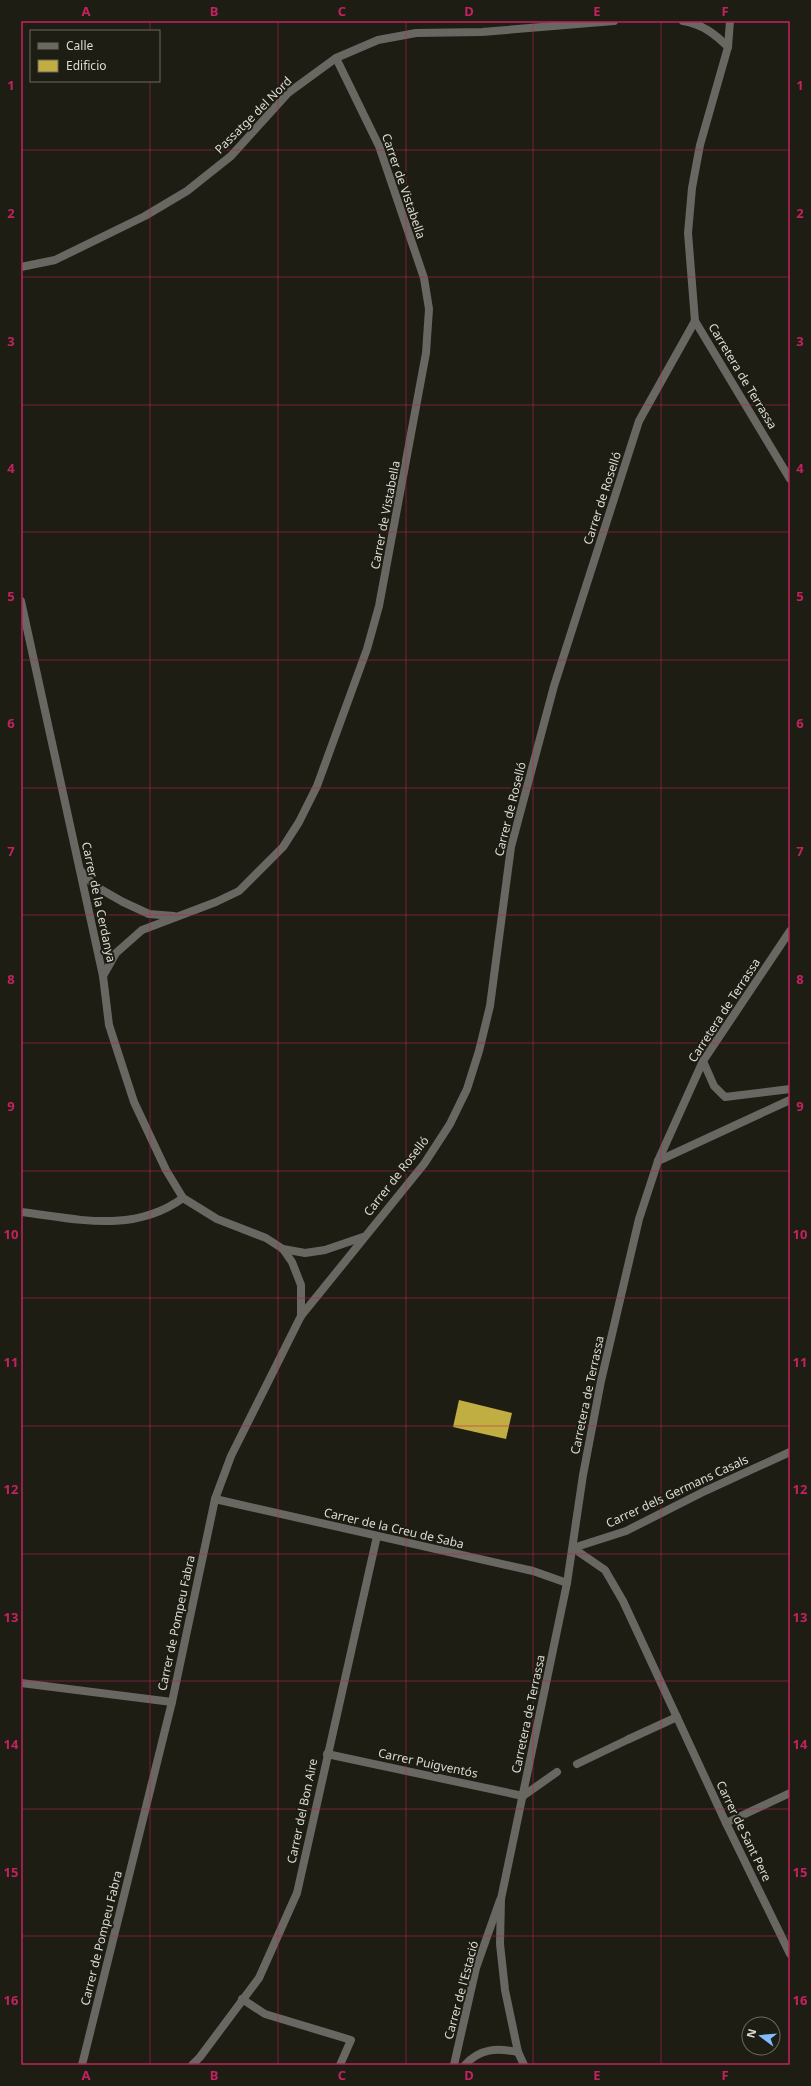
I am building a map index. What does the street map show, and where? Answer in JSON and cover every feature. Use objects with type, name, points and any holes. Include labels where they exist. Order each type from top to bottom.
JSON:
[{"type":"street","name":"Passatge del Nord","points":[[21,267],[55,260],[145,216],[187,191],[231,156],[288,93],[336,58],[378,40],[416,33],[482,32],[614,21]]},
{"type":"street","points":[[683,21],[691,22],[712,32],[728,47]]},
{"type":"street","name":"Carretera de Terrassa","points":[[730,21],[728,47],[700,145],[692,188],[688,234],[695,321],[790,479]]},
{"type":"street","name":"Carrer de Vistabella","points":[[103,976],[116,953],[142,930],[216,902],[239,891],[283,847],[300,822],[317,786],[367,649],[379,606],[390,557],[426,354],[429,309],[424,278],[379,146],[336,58]]},
{"type":"street","name":"Carrer de Roselló","points":[[364,1237],[424,1164],[450,1124],[467,1089],[479,1051],[490,1006],[511,847],[554,686],[639,421],[695,321]]},
{"type":"street","name":"Carrer de la Cerdanya","points":[[21,601],[103,976],[109,1025],[134,1102],[166,1170],[183,1198]]},
{"type":"street","name":"Carrer de Vistabella","points":[[80,869],[95,886],[123,902],[149,914],[177,917]]},
{"type":"street","name":"Carretera de Terrassa","points":[[500,1899],[567,1583],[583,1475],[601,1381],[639,1219],[658,1161],[703,1060],[790,931]]},
{"type":"street","points":[[703,1060],[714,1086],[725,1097],[790,1089]]},
{"type":"street","points":[[658,1161],[790,1100]]},
{"type":"street","points":[[21,1212],[93,1221],[122,1222],[151,1216],[168,1209],[183,1198],[217,1219],[266,1238],[283,1249],[292,1262],[301,1285],[301,1316]]},
{"type":"street","points":[[283,1249],[305,1253],[325,1250],[364,1237]]},
{"type":"street","name":"Carrer de Pompeu Fabra","points":[[82,2065],[172,1702],[215,1499],[231,1456],[301,1316],[364,1237]]},
{"type":"street","name":"Carrer dels Germans Casals","points":[[572,1548],[626,1531],[705,1491],[790,1452]]},
{"type":"street","name":"Carrer de la Creu de Saba","points":[[215,1499],[533,1571],[567,1583]]},
{"type":"street","name":"Carrer del Bon Aire","points":[[192,2065],[200,2057],[259,1978],[297,1893],[377,1536]]},
{"type":"street","name":"Carrer de Sant Pere","points":[[572,1548],[605,1570],[623,1601],[726,1823],[790,1954]]},
{"type":"street","points":[[21,1683],[172,1702]]},
{"type":"street","points":[[577,1764],[677,1717]]},
{"type":"street","name":"Carrer Puigventós","points":[[327,1754],[523,1796]]},
{"type":"street","points":[[523,1796],[557,1772]]},
{"type":"street","points":[[726,1823],[790,1793]]},
{"type":"street","points":[[500,1899],[500,1944],[506,1990],[518,2052],[524,2065]]},
{"type":"street","name":"Carrer de l'Estació","points":[[454,2065],[476,1968],[500,1899]]},
{"type":"street","points":[[242,1999],[265,2014],[351,2040],[340,2065]]},
{"type":"street","name":"Carrer de Pompeu Fabra","points":[[86,2047],[89,2065]]},
{"type":"street","points":[[465,2065],[473,2056],[486,2050],[503,2049],[518,2052]]},
{"type":"building","points":[[459,1400],[512,1413],[506,1439],[453,1427]]}]
